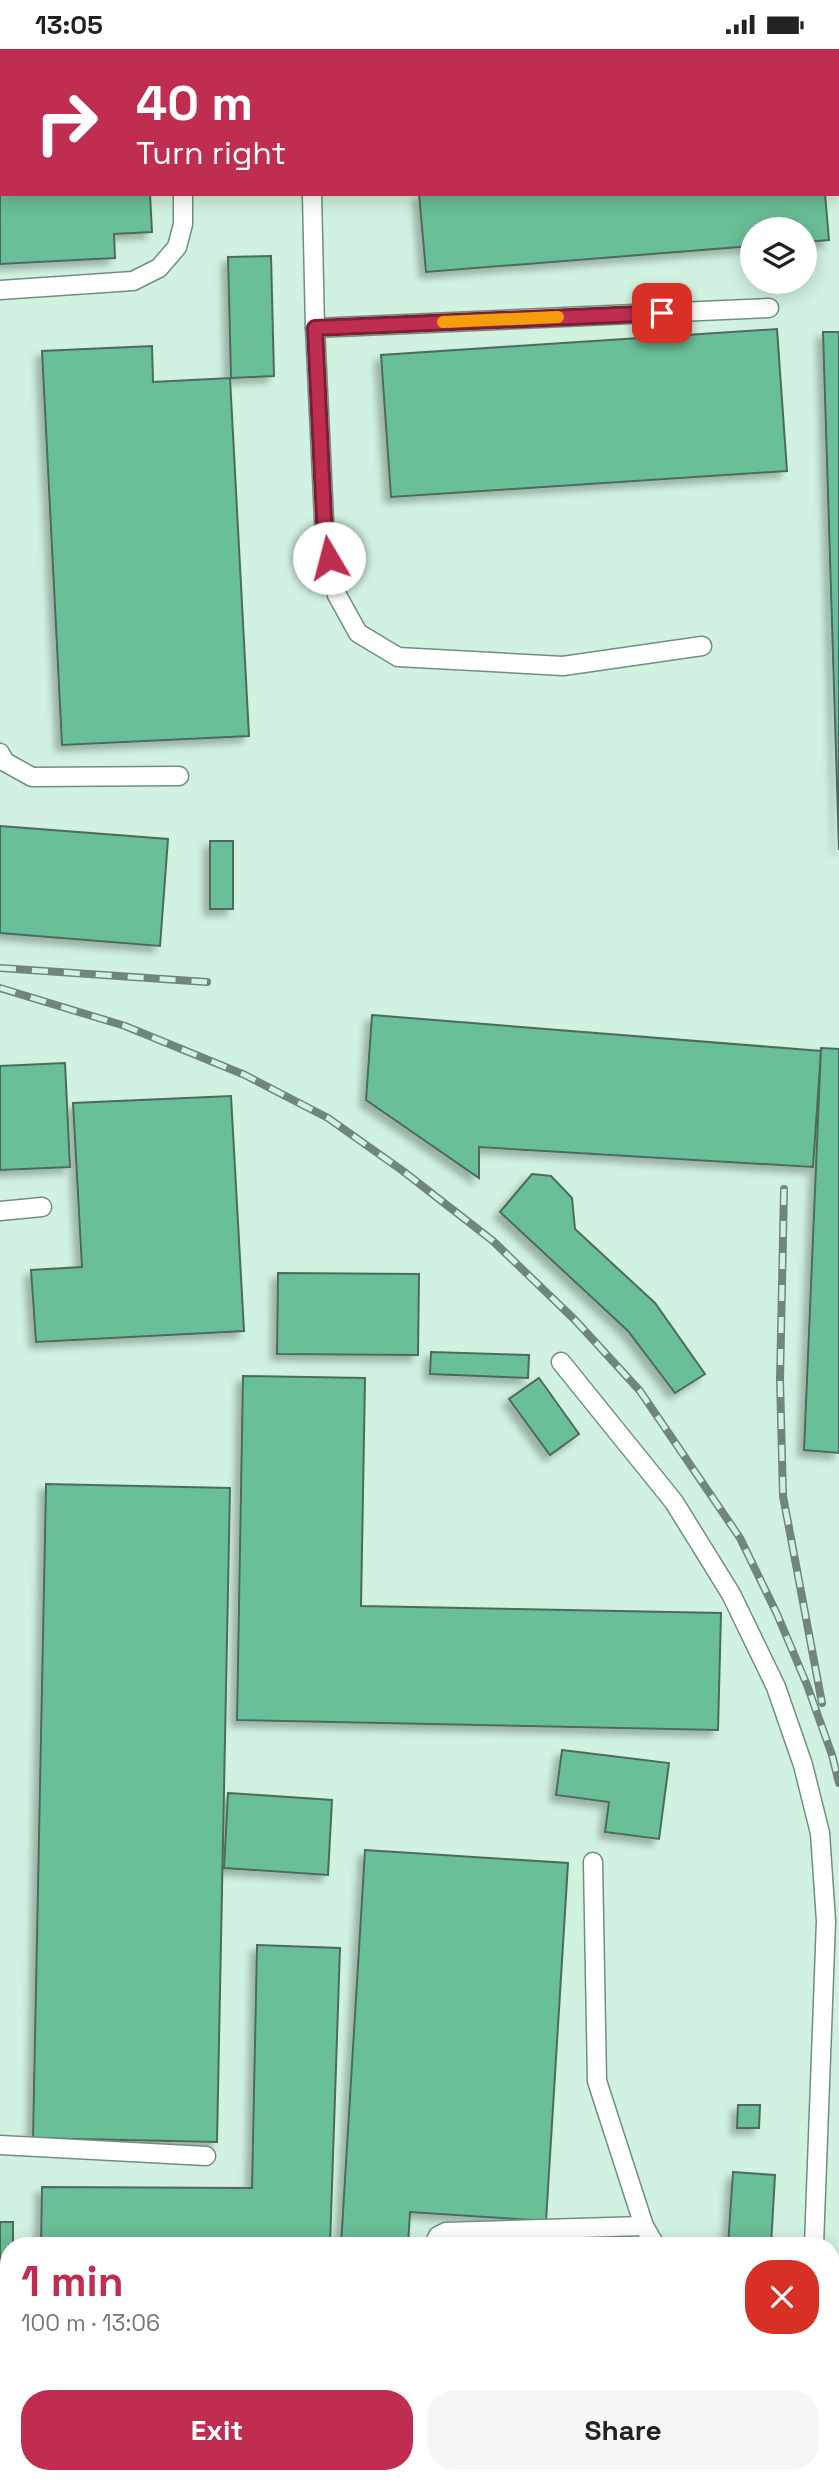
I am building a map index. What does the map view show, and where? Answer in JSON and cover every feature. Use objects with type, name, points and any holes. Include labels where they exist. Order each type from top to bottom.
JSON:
[{"type":"lane","points":[[0,290],[133,281],[159,268],[177,247],[184,224],[183,196]]},
{"type":"lane","points":[[312,196],[325,540],[337,595],[358,633],[398,657],[563,666],[702,646]]},
{"type":"lane","points":[[315,328],[769,308]]},
{"type":"lane","points":[[0,753],[5,762],[32,777],[179,776]]},
{"type":"lane","points":[[0,1212],[42,1207]]},
{"type":"lane","points":[[561,1362],[674,1502],[731,1594],[776,1687],[803,1765],[820,1833],[826,1921],[814,2237]]},
{"type":"lane","points":[[593,1862],[597,2081],[644,2226],[650,2237]]},
{"type":"lane","points":[[0,2145],[206,2156]]},
{"type":"lane","points":[[438,2237],[446,2232],[644,2226]]},
{"type":"building","points":[[0,196],[150,196],[152,232],[114,234],[115,258],[0,264]]},
{"type":"building","points":[[419,196],[825,196],[829,240],[817,241],[817,217],[740,217],[740,247],[426,272]]},
{"type":"building","points":[[271,256],[274,376],[231,378],[228,257]]},
{"type":"building","points":[[777,329],[787,471],[391,497],[381,355]]},
{"type":"building","points":[[823,332],[839,332],[839,850]]},
{"type":"building","points":[[152,346],[153,382],[230,378],[249,736],[62,745],[42,351]]},
{"type":"building","points":[[0,826],[168,839],[160,946],[0,933]]},
{"type":"building","points":[[210,841],[233,841],[233,909],[210,909]]},
{"type":"building","points":[[372,1015],[821,1051],[813,1167],[479,1147],[479,1178],[366,1100]]},
{"type":"building","points":[[821,1048],[839,1049],[839,1453],[804,1450]]},
{"type":"building","points":[[65,1063],[70,1167],[0,1170],[0,1066]]},
{"type":"building","points":[[231,1096],[244,1331],[36,1342],[31,1270],[82,1267],[73,1103]]},
{"type":"building","points":[[532,1174],[551,1176],[572,1198],[575,1229],[655,1303],[705,1374],[675,1393],[628,1331],[500,1212]]},
{"type":"building","points":[[278,1273],[419,1274],[418,1355],[277,1354]]},
{"type":"building","points":[[431,1352],[529,1355],[528,1378],[430,1374]]},
{"type":"building","points":[[243,1376],[365,1378],[361,1606],[721,1613],[718,1730],[237,1720]]},
{"type":"building","points":[[539,1378],[579,1434],[550,1455],[509,1399]]},
{"type":"building","points":[[46,1484],[230,1488],[217,2142],[33,2138]]},
{"type":"building","points":[[562,1750],[669,1763],[659,1839],[605,1832],[609,1802],[556,1795]]},
{"type":"building","points":[[228,1793],[332,1800],[328,1875],[224,1868]]},
{"type":"building","points":[[365,1850],[568,1863],[546,2221],[410,2212],[408,2237],[341,2237]]},
{"type":"building","points":[[257,1945],[340,1948],[330,2237],[41,2237],[42,2187],[252,2188]]},
{"type":"building","points":[[738,2105],[760,2105],[759,2128],[737,2128]]},
{"type":"building","points":[[733,2172],[775,2175],[771,2237],[729,2237]]},
{"type":"building","points":[[0,2222],[13,2222],[13,2237],[0,2237]]},
{"type":"railway","points":[[0,968],[207,982]]},
{"type":"railway","points":[[0,988],[125,1026],[245,1075],[328,1118],[403,1171],[493,1241],[575,1320],[640,1391],[740,1538],[777,1614],[807,1685],[839,1783]]},
{"type":"railway","points":[[784,1189],[780,1380],[783,1496],[822,1703]]},
{"type":"slow traffic","points":[[443,322],[558,317]]},
{"type":"route","points":[[329,558],[325,540],[315,328],[662,313]]}]
